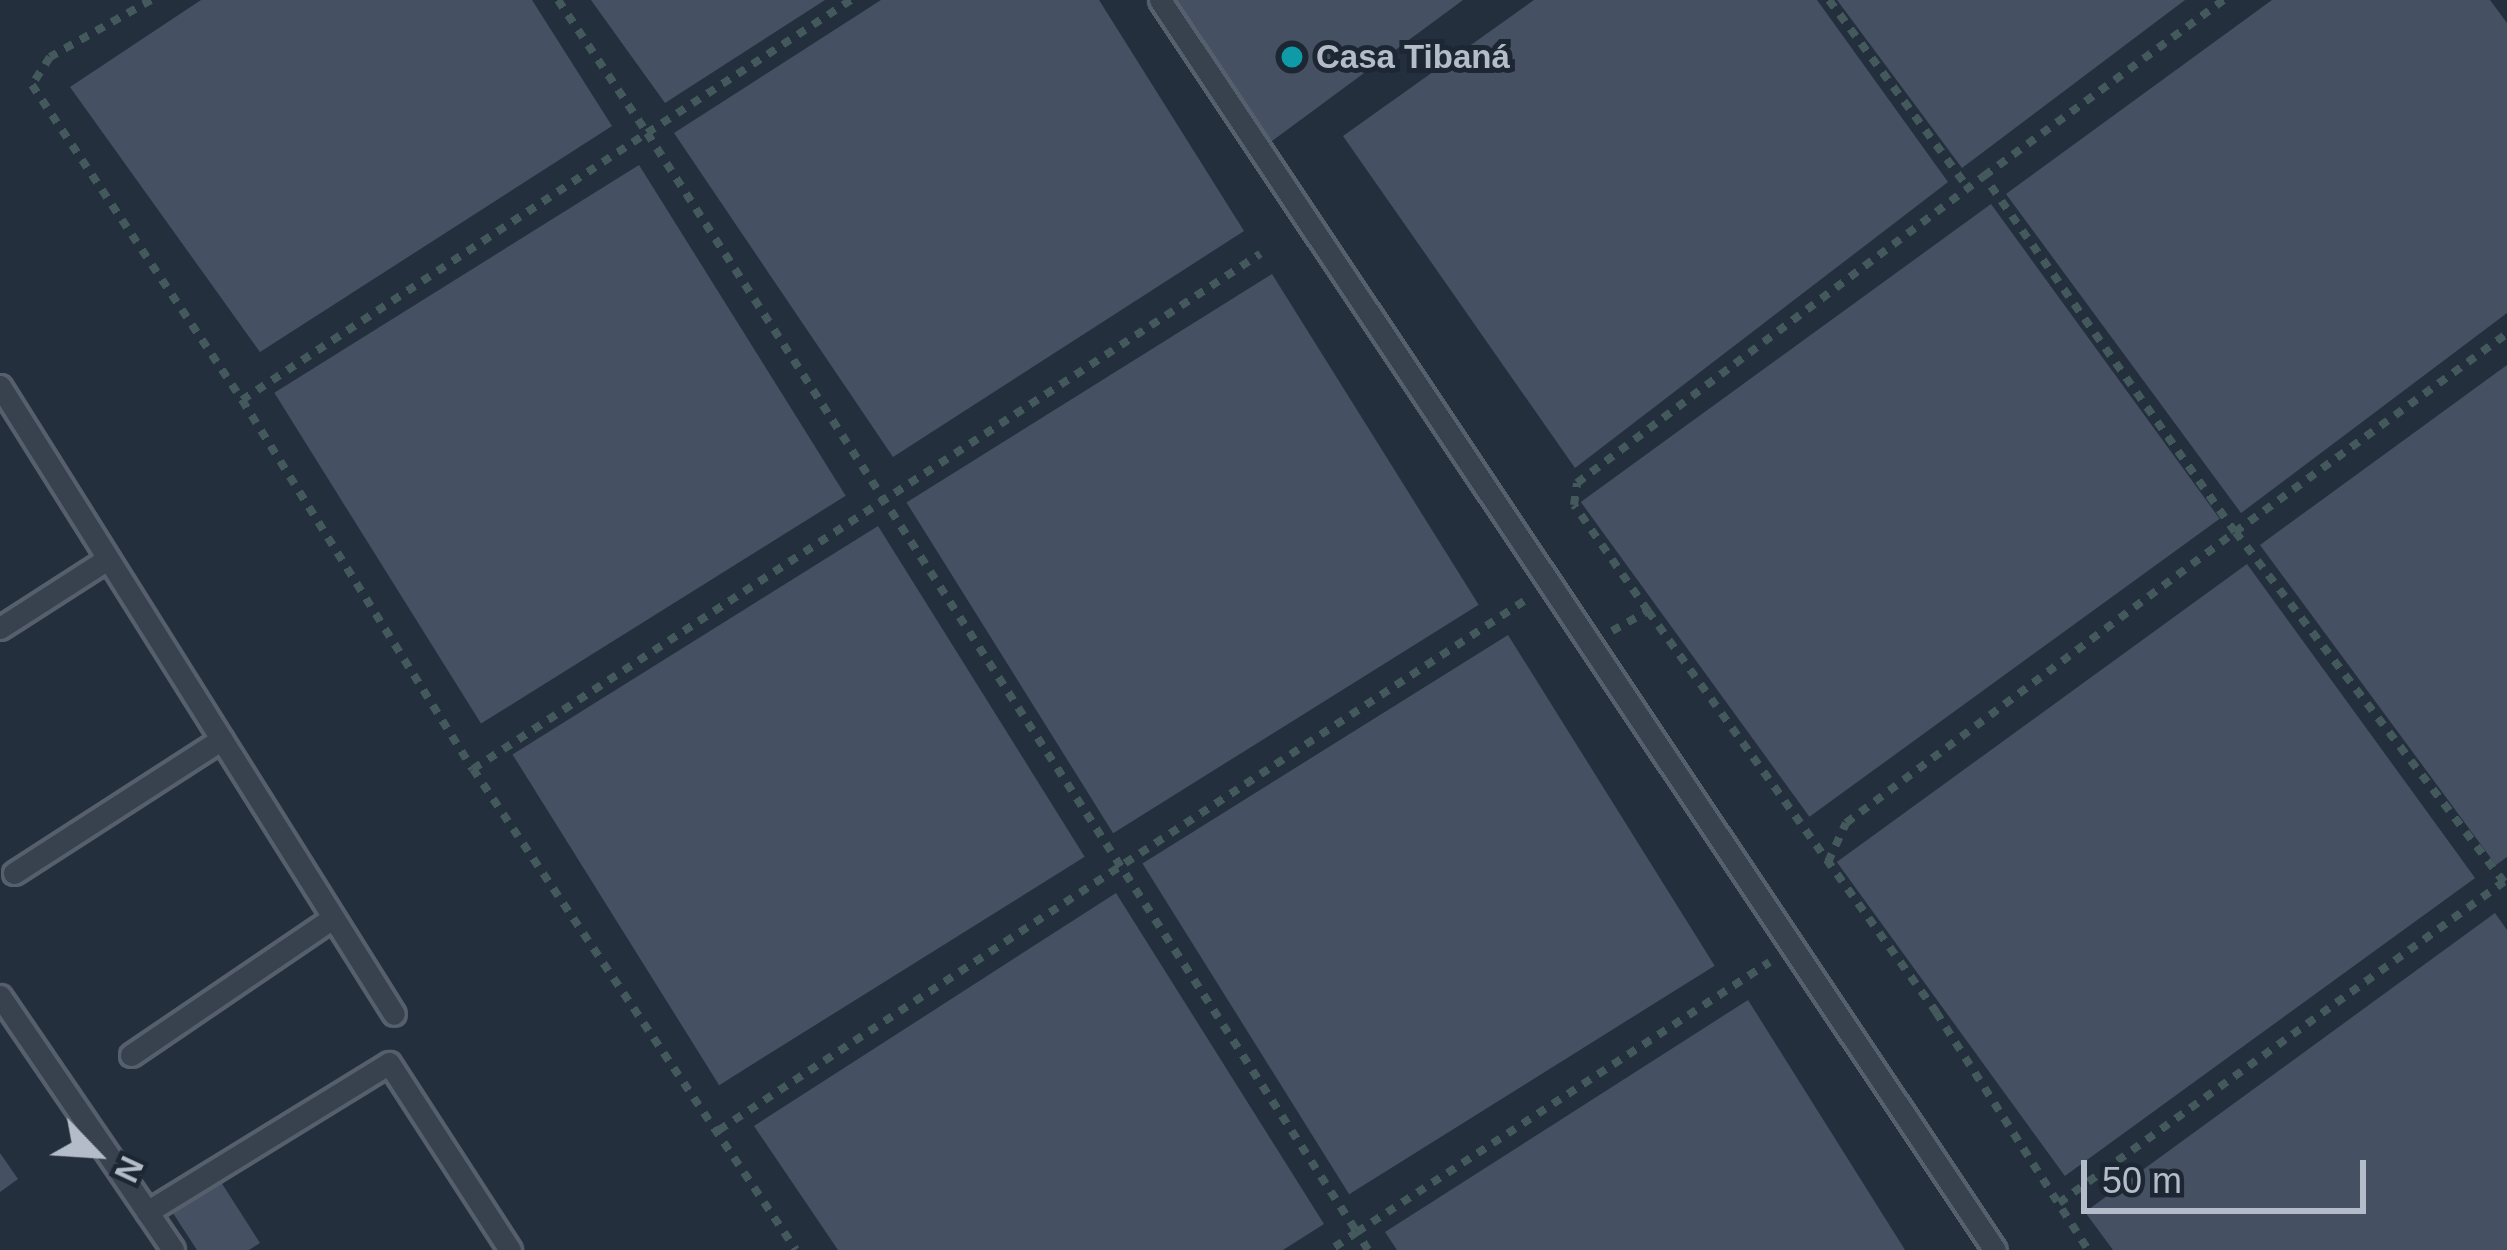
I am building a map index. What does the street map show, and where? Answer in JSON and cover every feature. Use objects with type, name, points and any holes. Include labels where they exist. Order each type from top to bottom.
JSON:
[{"type":"lane","points":[[1160,0],[1995,1250]]},
{"type":"lane","points":[[0,386],[330,920],[394,1014]]},
{"type":"lane","points":[[0,628],[106,560]]},
{"type":"lane","points":[[14,873],[222,739]]},
{"type":"lane","points":[[130,1055],[330,920]]},
{"type":"lane","points":[[0,996],[172,1250]]},
{"type":"lane","points":[[147,1212],[389,1063],[510,1250]]},
{"type":"path","points":[[151,0],[50,56],[32,86],[242,400],[473,769],[796,1250]]},
{"type":"path","points":[[558,0],[1368,1250]]},
{"type":"path","points":[[242,400],[851,0]]},
{"type":"path","points":[[1828,0],[1969,189]]},
{"type":"path","points":[[2088,1250],[1828,862],[1574,505],[1577,483],[2224,0]]},
{"type":"path","points":[[1984,176],[2235,532],[2506,881],[2059,1203]]},
{"type":"path","points":[[473,769],[1260,254]]},
{"type":"path","points":[[1828,862],[1846,823],[2507,334]]},
{"type":"path","points":[[719,1130],[1550,584]]},
{"type":"path","points":[[1590,644],[1648,610]]},
{"type":"path","points":[[1330,1250],[1792,947]]},
{"type":"building","points":[[201,0],[532,0],[612,126],[260,352],[70,87]]},
{"type":"building","points":[[591,0],[825,0],[665,103]]},
{"type":"building","points":[[881,0],[1099,0],[1244,231],[893,457],[674,133]]},
{"type":"building","name":"Casa Tibaná","points":[[1160,0],[1463,0],[1260,150]]},
{"type":"building","points":[[1534,0],[1817,0],[1948,182],[1575,468],[1343,136]]},
{"type":"building","points":[[1837,0],[2185,0],[1962,168]]},
{"type":"building","points":[[2272,0],[2490,0],[2507,23],[2507,313],[2241,513],[2006,194]]},
{"type":"building","points":[[639,165],[846,496],[481,724],[274,393]]},
{"type":"building","points":[[1991,204],[2220,519],[1809,817],[1581,502]]},
{"type":"building","points":[[1272,274],[1479,605],[1113,833],[906,502]]},
{"type":"building","points":[[2507,365],[2507,857],[2496,865],[2260,545]]},
{"type":"building","points":[[878,526],[1085,857],[719,1085],[512,754]]},
{"type":"building","points":[[2247,564],[2475,878],[2065,1176],[1837,862]]},
{"type":"building","points":[[1508,635],[1715,966],[1349,1194],[1142,863]]},
{"type":"building","points":[[1116,893],[1324,1224],[1283,1250],[838,1250],[754,1126]]},
{"type":"building","points":[[2495,913],[2507,930],[2507,1250],[2113,1250],[2085,1212]]},
{"type":"building","points":[[1748,1000],[1905,1250],[1397,1250],[1385,1232]]},
{"type":"building","points":[[0,1153],[18,1179],[0,1192]]},
{"type":"building","points":[[219,1179],[260,1243],[249,1250],[197,1250],[171,1210]]},
{"type":"place","name":"Casa Tibaná","points":[[1292,57]]}]
